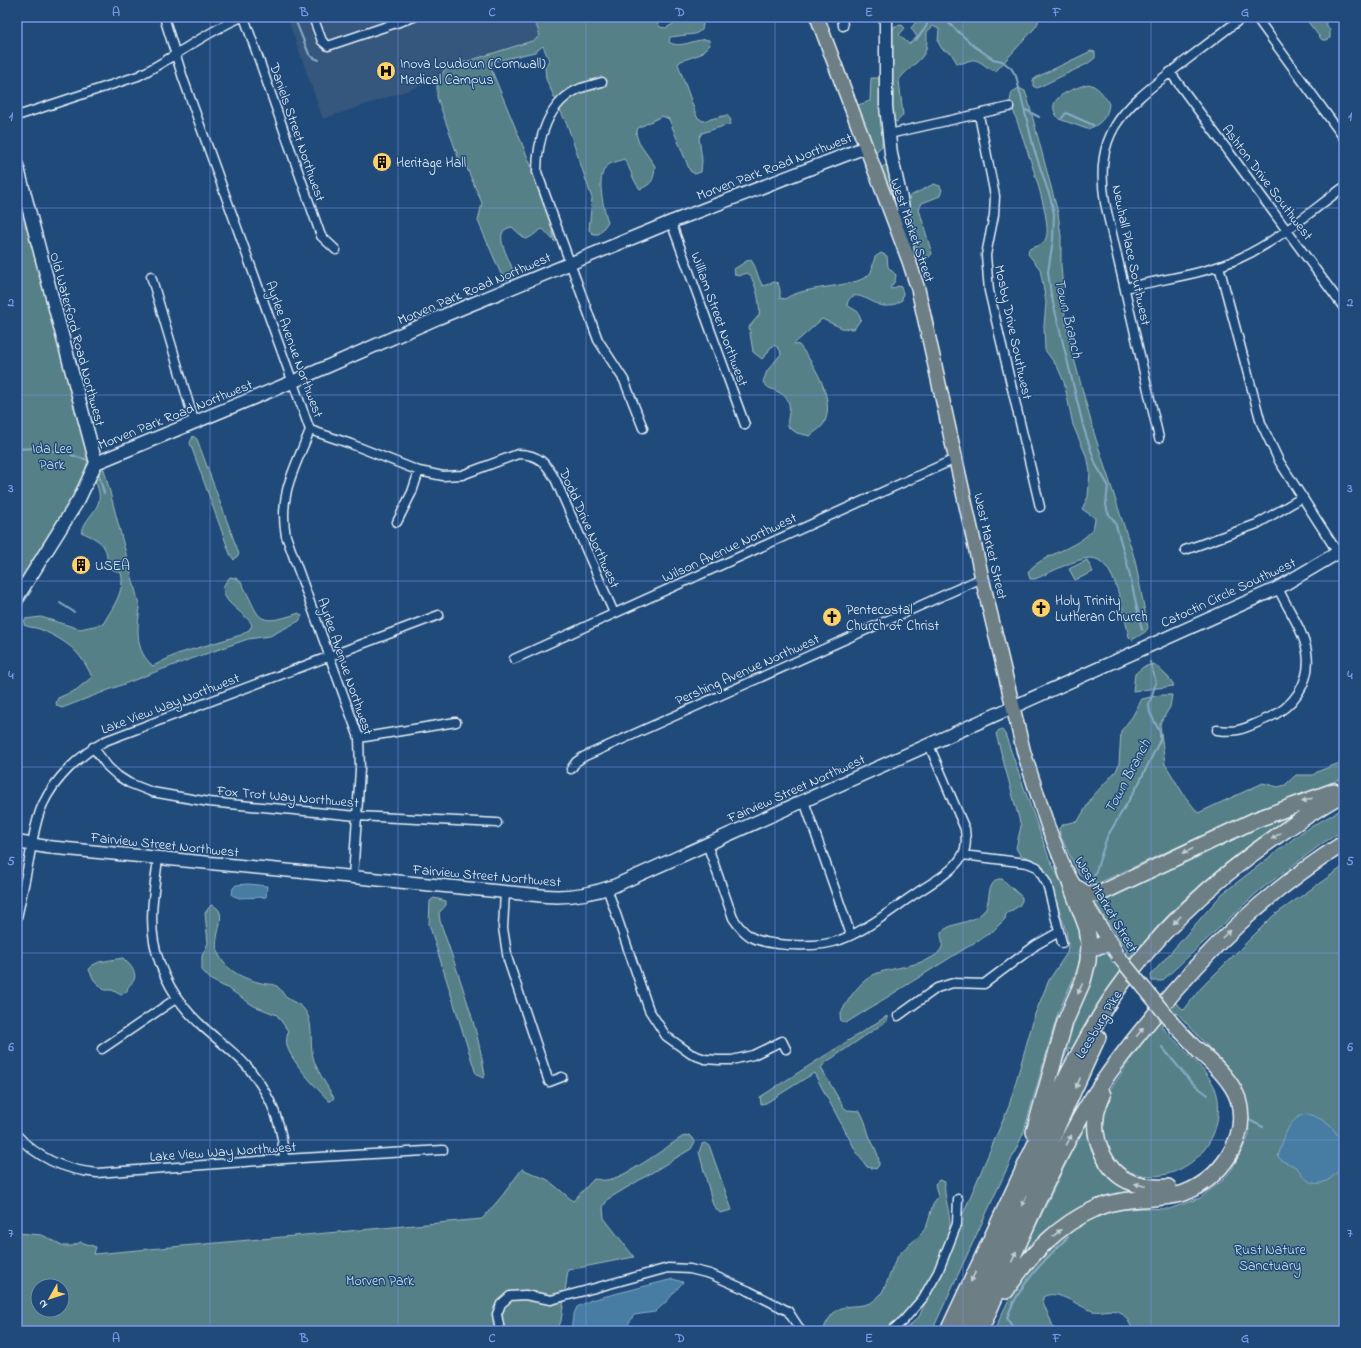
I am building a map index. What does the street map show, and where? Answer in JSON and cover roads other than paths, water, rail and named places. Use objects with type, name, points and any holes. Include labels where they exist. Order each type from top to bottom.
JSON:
[{"type":"highway","points":[[1077,888],[1087,894],[1099,894],[1254,820],[1344,787]]},
{"type":"highway","name":"Leesburg Pike","points":[[948,1331],[1069,1072],[1113,995],[1154,944],[1212,886],[1268,841],[1310,813],[1344,793]]},
{"type":"highway","points":[[980,1331],[1062,1153],[1080,1118],[1113,1068],[1184,979],[1233,928],[1293,878],[1344,842]]},
{"type":"highway","points":[[1031,1156],[1034,1129],[1065,1022],[1085,976],[1089,951],[1087,928],[1066,872]]},
{"type":"highway","points":[[1089,951],[1100,945],[1110,944]]},
{"type":"highway","points":[[964,1331],[1107,1021],[1113,995]]},
{"type":"highway","points":[[1113,1068],[1095,1119],[1097,1136],[1102,1152],[1109,1164],[1128,1181],[1144,1186],[1168,1187],[1183,1183],[1200,1174],[1213,1162],[1226,1140],[1230,1121],[1230,1099],[1218,1074],[1198,1050]]},
{"type":"highway","points":[[986,1331],[1000,1300],[1033,1254],[1064,1227],[1084,1214],[1112,1203],[1128,1199],[1166,1197],[1182,1193],[1205,1182],[1224,1164],[1231,1153],[1238,1132],[1240,1109],[1238,1100],[1225,1077],[1198,1050]]},
{"type":"main road","name":"West Market Street","points":[[817,17],[872,161],[918,289],[982,578],[1032,780],[1066,872],[1110,944],[1175,1026],[1198,1050]]},
{"type":"street","name":"Ayrlee Avenue Northwest","points":[[164,17],[185,85],[310,430],[286,490],[283,504],[283,522],[286,536],[359,738],[360,769],[353,878]]},
{"type":"street","points":[[17,116],[138,76],[223,25],[243,17]]},
{"type":"street","name":"Daniels Street Northwest","points":[[243,17],[321,236],[336,250]]},
{"type":"street","points":[[313,17],[322,41],[328,46],[414,17]]},
{"type":"street","points":[[842,17],[843,26]]},
{"type":"street","points":[[886,17],[886,106],[890,154],[904,215],[909,261]]},
{"type":"street","name":"Newhall Place Southwest","points":[[1159,438],[1102,186],[1105,150],[1111,132],[1126,111],[1143,93],[1242,17]]},
{"type":"street","points":[[1256,17],[1344,138]]},
{"type":"street","name":"Ashton Drive Southwest","points":[[1170,72],[1344,308]]},
{"type":"street","points":[[602,82],[580,89],[559,104],[547,120],[538,154],[538,178],[571,263],[598,340],[624,380],[643,428]]},
{"type":"street","points":[[889,134],[1010,107]]},
{"type":"street","name":"Mosby Drive Southwest","points":[[979,115],[995,196],[994,215],[986,255],[989,291],[1040,507]]},
{"type":"street","name":"Morven Park Road Northwest","points":[[96,463],[194,421],[292,382],[438,318],[571,263],[671,222],[866,147]]},
{"type":"street","points":[[872,161],[890,154]]},
{"type":"street","name":"Old Waterford Road Northwest","points":[[17,165],[96,463]]},
{"type":"street","points":[[1125,288],[1219,266],[1251,252],[1287,229],[1344,187]]},
{"type":"street","name":"William Street Northwest","points":[[671,222],[745,425]]},
{"type":"street","points":[[1219,266],[1261,423],[1279,461],[1302,497],[1341,551]]},
{"type":"street","points":[[151,276],[194,421]]},
{"type":"street","name":"Dodd Drive Northwest","points":[[310,430],[351,444],[419,471],[452,477],[462,475],[511,456],[526,454],[540,459],[549,469],[556,481],[614,613]]},
{"type":"street","name":"Wilson Avenue Northwest","points":[[514,659],[955,459]]},
{"type":"street","points":[[17,598],[79,499],[96,463]]},
{"type":"street","points":[[397,522],[412,492],[419,471]]},
{"type":"street","points":[[1185,550],[1257,524],[1302,497]]},
{"type":"street","name":"Catoctin Circle Southwest","points":[[1013,707],[1278,588],[1341,551]]},
{"type":"street","name":"Pershing Avenue Northwest","points":[[571,769],[576,762],[583,757],[982,578]]},
{"type":"street","points":[[1217,730],[1234,732],[1271,717],[1292,701],[1304,682],[1308,667],[1307,651],[1303,639],[1278,588]]},
{"type":"street","name":"Lake View Way Northwest","points":[[17,918],[38,816],[48,794],[93,747],[156,721],[330,657],[438,615]]},
{"type":"street","name":"Fairview Street Northwest","points":[[17,842],[32,845],[353,878],[566,897],[585,895],[607,888],[1013,707]]},
{"type":"street","points":[[359,738],[456,722]]},
{"type":"street","points":[[707,844],[733,918],[737,925],[750,936],[757,940],[779,943],[815,944],[831,943],[851,935],[868,926],[949,871],[963,855],[966,844],[965,829],[929,745]]},
{"type":"street","name":"Fox Trot Way Northwest","points":[[93,747],[108,767],[118,776],[129,783],[152,792],[209,802],[357,816],[498,823]]},
{"type":"street","points":[[804,801],[851,935]]},
{"type":"street","points":[[963,855],[1028,863],[1037,867],[1047,884],[1062,943]]},
{"type":"street","points":[[158,858],[151,909],[152,927],[158,958],[166,980],[177,998],[199,1023],[239,1058],[261,1084],[269,1098],[280,1126],[284,1142],[284,1159]]},
{"type":"street","points":[[607,888],[649,1010],[666,1036],[691,1054],[705,1059],[719,1060],[753,1055],[782,1041],[786,1049]]},
{"type":"street","points":[[505,892],[503,928],[508,960],[549,1082],[562,1077]]},
{"type":"street","points":[[898,1016],[937,988],[953,983],[984,984],[1036,946],[1059,932]]},
{"type":"street","points":[[102,1049],[177,998]]},
{"type":"street","name":"Lake View Way Northwest","points":[[17,1135],[32,1150],[54,1163],[69,1168],[97,1173],[284,1159],[442,1150]]},
{"type":"street","points":[[891,1331],[903,1321],[923,1298],[938,1272],[957,1224],[958,1199]]},
{"type":"street","points":[[500,1331],[497,1314],[501,1304],[510,1296],[525,1295],[551,1300],[668,1268],[690,1269],[710,1274],[749,1291],[788,1311],[801,1331]]},
{"type":"waterway","points":[[294,17],[309,54],[319,60]]},
{"type":"waterway","points":[[916,40],[926,27],[929,18],[933,17]]},
{"type":"waterway","name":"Town Branch","points":[[942,17],[974,46],[993,59],[1002,61],[1011,68],[1016,76],[1034,149],[1051,200],[1054,214],[1053,240],[1048,272],[1051,294],[1084,429],[1096,465],[1108,485],[1106,505],[1108,513],[1115,522],[1127,563],[1142,630]]},
{"type":"waterway","points":[[1026,110],[1039,117]]},
{"type":"waterway","points":[[1062,118],[1066,113],[1093,125]]},
{"type":"waterway","points":[[17,449],[34,448],[62,452]]},
{"type":"waterway","points":[[71,455],[88,460]]},
{"type":"waterway","points":[[99,475],[104,493]]},
{"type":"waterway","points":[[17,612],[31,591]]},
{"type":"waterway","points":[[60,603],[74,612]]},
{"type":"waterway","name":"Town Branch","points":[[1094,877],[1107,837],[1139,783],[1160,740],[1160,732],[1150,713],[1149,705],[1156,682],[1150,662]]},
{"type":"waterway","points":[[1162,1047],[1191,1082],[1208,1095]]},
{"type":"waterway","points":[[1249,1120],[1263,1127]]},
{"type":"waterway","points":[[1015,1331],[1007,1318],[1018,1295],[1041,1264],[1068,1237]]},
{"type":"place","name":"Inova Loudoun (Cornwall) Medical Campus","points":[[386,71]]},
{"type":"place","name":"Heritage Hall","points":[[382,162]]},
{"type":"place","name":"USEA","points":[[81,565]]},
{"type":"place","name":"Holy Trinity Lutheran Church","points":[[1041,608]]},
{"type":"place","name":"Pentecostal Church of Christ","points":[[832,617]]},
{"type":"park label","name":"Ida Lee Park","points":[[52,456]]},
{"type":"park label","name":"Rust Nature Sanctuary","points":[[1270,1258]]},
{"type":"park label","name":"Morven Park","points":[[380,1280]]}]
